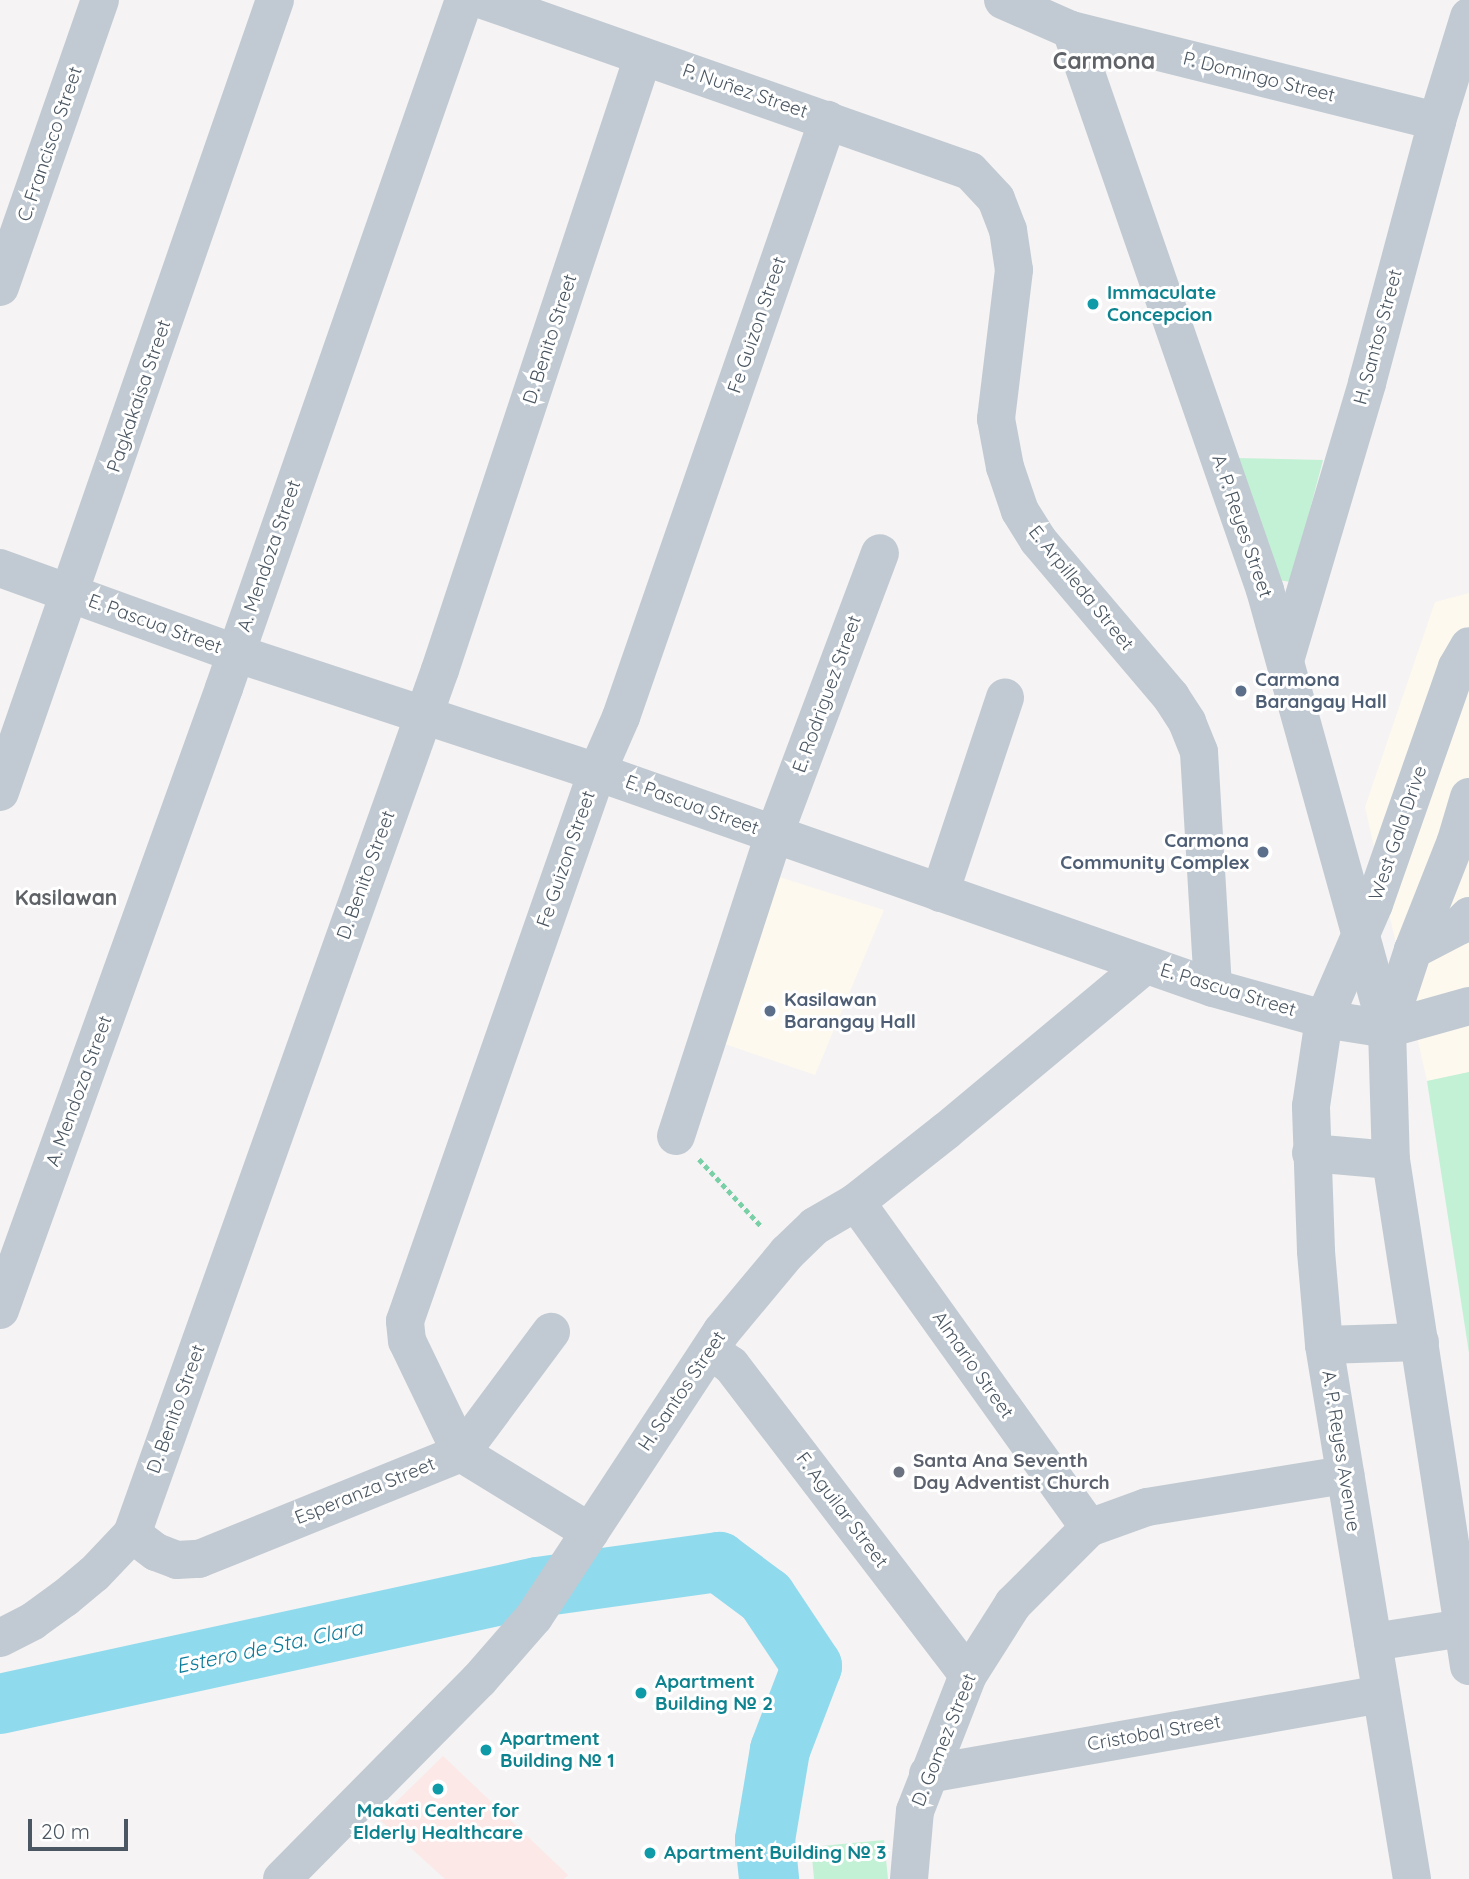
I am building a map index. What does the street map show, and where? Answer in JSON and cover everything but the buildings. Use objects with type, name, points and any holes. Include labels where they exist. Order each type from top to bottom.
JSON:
[{"type":"street","name":"C. Francisco Street","points":[[0,287],[100,0]]},
{"type":"street","name":"Pagkakaisa Street","points":[[0,792],[275,0]]},
{"type":"street","name":"A. Mendoza Street","points":[[0,1310],[235,653],[464,0]]},
{"type":"street","name":"P. Nuñez Street","points":[[483,0],[970,171],[996,199]]},
{"type":"street","name":"P. Domingo Street","points":[[1003,0],[1070,30],[1437,121]]},
{"type":"street","name":"H. Santos Street","points":[[1286,657],[1367,383],[1437,121],[1469,17]]},
{"type":"street","name":"A. P. Reyes Street","points":[[1070,30],[1265,590],[1286,657],[1387,1029]]},
{"type":"street","name":"D. Benito Street","points":[[3,1638],[65,1598],[94,1574],[132,1534],[423,714],[643,57]]},
{"type":"street","name":"Fe Guizon Street","points":[[461,1452],[408,1341],[405,1321],[597,772],[621,718],[828,120]]},
{"type":"street","name":"E. Arpilleda Street","points":[[996,199],[1008,230],[1014,270],[996,419],[1005,467],[1020,511],[1038,540],[1171,697],[1187,722],[1199,752],[1208,883],[1202,984]]},
{"type":"street","name":"E. Rodriguez Street","points":[[676,1136],[775,835],[880,553]]},
{"type":"street","name":"E. Pascua Street","points":[[0,568],[235,653],[597,772],[1202,984],[1324,1019],[1387,1029]]},
{"type":"street","name":"West Gala Drive","points":[[1324,1019],[1360,937],[1457,667],[1469,646]]},
{"type":"street","points":[[940,893],[1005,698]]},
{"type":"street","points":[[1469,797],[1463,848],[1413,950],[1387,1029],[1391,1160],[1469,1666]]},
{"type":"street","points":[[1413,950],[1459,926],[1469,916]]},
{"type":"street","name":"H. Santos Street","points":[[282,1879],[479,1680],[541,1605],[710,1350],[787,1253],[815,1226],[856,1202],[1063,1037],[1145,965]]},
{"type":"street","points":[[1387,1029],[1469,1006]]},
{"type":"street","name":"A. P. Reyes Avenue","points":[[1324,1019],[1311,1106],[1311,1153],[1324,1345],[1412,1879]]},
{"type":"street","points":[[1311,1153],[1391,1160]]},
{"type":"street","name":"Almario Street","points":[[856,1202],[1089,1528]]},
{"type":"street","name":"Esperanza Street","points":[[132,1534],[156,1552],[177,1560],[199,1559],[461,1452],[551,1332]]},
{"type":"street","points":[[1324,1345],[1420,1342]]},
{"type":"street","name":"F. Aguilar Street","points":[[710,1350],[730,1365],[968,1675]]},
{"type":"street","points":[[461,1452],[590,1532]]},
{"type":"street","name":"D. Gomez Street","points":[[909,1879],[915,1811],[968,1675],[1013,1604],[1089,1528],[1147,1507],[1345,1475]]},
{"type":"street","points":[[1373,1643],[1463,1628]]},
{"type":"street","name":"Cristobal Street","points":[[928,1774],[1381,1693]]},
{"type":"path","points":[[676,1136],[787,1253]]},
{"type":"shaded area","points":[[1469,593],[1469,1072],[1427,1081],[1365,807],[1435,602]]},
{"type":"shaded area","points":[[779,877],[884,910],[815,1075],[719,1042]]},
{"type":"shaded area","name":"Makati Center for Elderly Healthcare","points":[[443,1756],[568,1875],[564,1879],[445,1879],[379,1819]]},
{"type":"green space","points":[[1234,458],[1323,460],[1291,582],[1271,579]]},
{"type":"green space","points":[[1469,1072],[1469,1353],[1427,1081]]},
{"type":"green space","points":[[884,1840],[888,1879],[814,1879],[811,1847]]},
{"type":"waterway","name":"Estero de Sta. Clara","points":[[0,1704],[538,1587],[719,1562],[766,1597],[812,1666],[780,1750],[765,1840],[769,1879]]},
{"type":"place","name":"Immaculate Concepcion","points":[[1093,304]]},
{"type":"place","name":"Carmona Barangay Hall","points":[[1241,691]]},
{"type":"place","name":"Carmona Community Complex","points":[[1263,852]]},
{"type":"place","name":"Kasilawan Barangay Hall","points":[[770,1011]]},
{"type":"place","name":"Santa Ana Seventh Day Adventist Church","points":[[899,1472]]},
{"type":"place","name":"Apartment Building № 2","points":[[641,1693]]},
{"type":"place","name":"Apartment Building № 1","points":[[486,1750]]},
{"type":"place","name":"Makati Center for Elderly Healthcare","points":[[438,1789]]},
{"type":"place","name":"Apartment Building № 3","points":[[650,1853]]},
{"type":"district","name":"Carmona","points":[[1104,61]]},
{"type":"district","name":"Kasilawan","points":[[66,897]]}]
